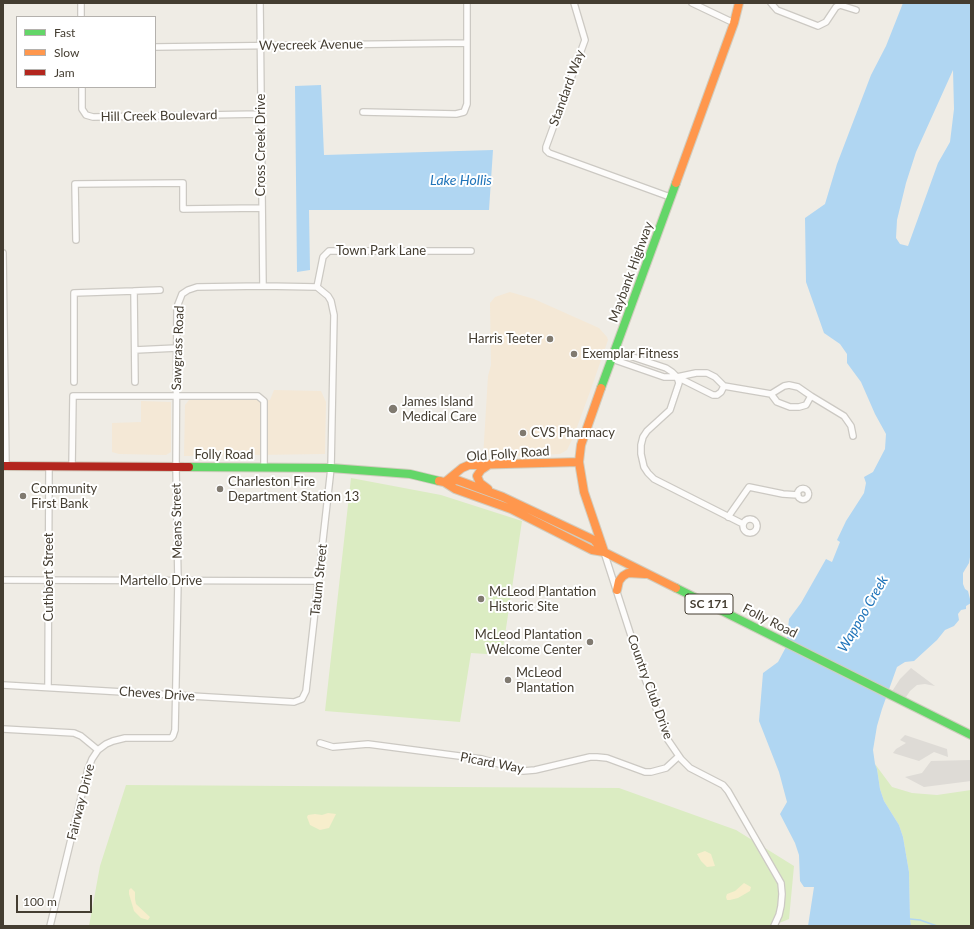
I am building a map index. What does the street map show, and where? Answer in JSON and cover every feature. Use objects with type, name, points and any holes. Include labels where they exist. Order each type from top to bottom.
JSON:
[{"type":"main road","name":"Maybank Highway","points":[[604,552],[584,492],[579,462],[581,445],[734,23],[739,3]]},
{"type":"main road","name":"Old Folly Road","points":[[444,482],[462,468],[469,466],[490,464],[579,462]]},
{"type":"main road","points":[[490,464],[480,470],[478,479],[484,486],[498,494]]},
{"type":"main road","name":"Folly Road","points":[[4,466],[332,468],[410,474],[444,482],[455,489],[511,509],[592,550],[604,552],[650,574],[971,735]]},
{"type":"main road","name":"Folly Road","points":[[444,482],[457,480],[498,494],[594,540],[604,552]]},
{"type":"main road","points":[[617,590],[619,581],[628,573],[650,574]]},
{"type":"street","points":[[81,3],[81,16]]},
{"type":"street","name":"Cross Creek Drive","points":[[260,3],[263,286]]},
{"type":"street","points":[[362,112],[456,114],[464,112],[467,104],[467,3]]},
{"type":"street","name":"Standard Way","points":[[574,3],[585,40],[546,146],[546,150],[549,153],[670,197]]},
{"type":"street","points":[[692,3],[734,23]]},
{"type":"street","points":[[772,3],[777,10],[818,26],[826,22],[836,7],[840,5],[856,10]]},
{"type":"street","name":"Wyecreek Avenue","points":[[156,47],[467,43]]},
{"type":"street","name":"Hill Creek Boulevard","points":[[82,88],[82,109],[86,114],[93,117],[261,114]]},
{"type":"street","points":[[76,240],[75,184],[183,183],[183,209],[261,208]]},
{"type":"street","name":"Town Park Lane","points":[[317,287],[323,257],[329,251],[471,251]]},
{"type":"street","points":[[3,253],[4,466]]},
{"type":"street","name":"Sawgrass Road","points":[[176,467],[177,307],[182,294],[197,287],[317,287]]},
{"type":"street","points":[[317,287],[331,300],[334,315],[332,468]]},
{"type":"street","points":[[74,382],[74,293],[160,290]]},
{"type":"street","points":[[134,291],[135,382]]},
{"type":"street","points":[[135,350],[177,348]]},
{"type":"street","points":[[615,351],[666,368],[677,376],[713,395],[721,392],[724,386]]},
{"type":"street","points":[[612,359],[664,377],[696,372],[715,377],[724,386],[771,394],[784,386],[789,385],[798,387],[844,416],[851,426],[853,436]]},
{"type":"street","points":[[677,376],[679,383],[670,410],[648,431],[644,437],[641,447],[644,467],[654,479],[743,524]]},
{"type":"street","points":[[771,394],[777,402],[790,407],[806,405],[811,396]]},
{"type":"street","points":[[72,467],[73,396],[261,397],[264,401],[264,467]]},
{"type":"street","name":"Cuthbert Street","points":[[48,687],[49,466]]},
{"type":"street","name":"Means Street","points":[[176,467],[178,581],[176,696]]},
{"type":"street","name":"Tatum Street","points":[[306,692],[332,468]]},
{"type":"street","points":[[728,517],[749,487],[798,496]]},
{"type":"street","name":"Country Club Drive","points":[[604,552],[648,686],[668,740],[679,756],[690,768],[723,785],[728,791],[781,883],[782,906],[774,926]]},
{"type":"street","name":"Martello Drive","points":[[3,580],[319,581]]},
{"type":"street","name":"Cheves Drive","points":[[3,685],[294,702],[302,699],[306,692]]},
{"type":"street","name":"Fairway Drive","points":[[50,926],[88,769],[92,759],[98,750],[106,744],[124,738],[171,738],[175,730],[176,696]]},
{"type":"street","points":[[3,729],[74,733],[81,736],[98,750]]},
{"type":"street","name":"Picard Way","points":[[320,743],[333,747],[368,744],[482,759],[523,770],[535,770],[597,756],[607,758],[645,772],[651,772],[666,768],[679,756]]},
{"type":"shaded area","points":[[510,292],[534,299],[599,328],[608,340],[573,438],[567,450],[560,454],[483,458],[488,376],[491,365],[490,303],[495,297]]},
{"type":"shaded area","points":[[274,390],[321,391],[326,402],[325,454],[184,456],[185,405],[189,400],[270,400]]},
{"type":"shaded area","points":[[141,401],[171,402],[171,452],[166,455],[119,454],[112,452],[112,423],[141,422]]},
{"type":"shaded area","points":[[911,668],[935,686],[925,684],[917,685],[910,691],[904,700],[891,693],[900,679]]},
{"type":"shaded area","points":[[905,735],[947,749],[948,757],[934,752],[919,761],[893,753],[896,749],[906,743],[900,740]]},
{"type":"shaded area","points":[[971,760],[971,781],[924,787],[905,777],[922,773],[931,761]]},
{"type":"green space","points":[[351,478],[441,495],[522,521],[502,655],[471,653],[460,722],[325,711]]},
{"type":"green space","points":[[875,764],[892,787],[912,793],[937,795],[971,790],[971,926],[911,926],[909,872],[903,837],[899,825],[884,801]]},
{"type":"green space","points":[[126,785],[619,788],[736,830],[794,866],[789,919],[772,926],[89,926],[100,866]]},
{"type":"sand","points":[[328,813],[336,814],[329,828],[320,830],[310,825],[307,817],[308,815],[322,815]]},
{"type":"sand","points":[[705,851],[711,854],[715,866],[707,867],[701,861],[697,854]]},
{"type":"sand","points":[[744,883],[751,887],[750,891],[738,898],[727,900],[727,894],[735,891]]},
{"type":"sand","points":[[131,888],[135,892],[136,904],[150,917],[148,920],[141,918],[134,911],[129,894],[129,890]]},
{"type":"water","name":"Wappoo Creek","points":[[903,3],[971,3],[971,551],[969,563],[963,573],[963,584],[965,589],[968,591],[971,603],[966,606],[966,609],[961,610],[958,614],[959,620],[954,626],[945,630],[937,640],[914,661],[905,662],[897,667],[877,726],[873,750],[875,764],[884,801],[899,825],[903,837],[909,872],[911,926],[808,926],[814,887],[804,887],[800,881],[799,855],[795,843],[780,814],[787,802],[779,772],[759,721],[763,673],[778,662],[786,647],[789,619],[801,603],[826,559],[832,562],[840,542],[837,540],[846,521],[864,493],[866,483],[864,477],[873,472],[885,449],[886,434],[875,414],[861,382],[847,363],[847,354],[840,344],[824,333],[806,282],[805,218],[825,204],[837,164],[871,75],[886,46]],"holes":[[[953,70],[954,109],[950,142],[938,163],[908,246],[900,244],[896,238],[897,220],[906,183],[916,152]]]},
{"type":"water","name":"Lake Hollis","points":[[321,85],[324,155],[493,150],[489,210],[309,210],[310,270],[297,272],[295,86]]},
{"type":"waterway","points":[[910,919],[920,920],[937,926]]},
{"type":"traffic: fast","points":[[601,388],[676,183]]},
{"type":"traffic: fast","points":[[189,467],[331,468],[410,474],[439,481]]},
{"type":"traffic: fast","points":[[676,588],[971,735]]},
{"type":"traffic: slow","points":[[676,183],[734,23],[739,3]]},
{"type":"traffic: slow","points":[[601,388],[581,445],[579,462],[584,492],[604,551]]},
{"type":"traffic: slow","points":[[445,482],[462,468],[469,465],[579,462]]},
{"type":"traffic: slow","points":[[488,489],[480,483],[477,476],[481,470],[490,464]]},
{"type":"traffic: slow","points":[[444,482],[457,480],[503,497],[594,540],[604,552]]},
{"type":"traffic: slow","points":[[439,481],[444,482],[455,489],[511,509],[592,550],[604,552],[676,588]]},
{"type":"traffic: slow","points":[[617,590],[619,581],[628,573],[645,574]]},
{"type":"traffic: jam","points":[[3,466],[189,467]]},
{"type":"place","name":"Harris Teeter","points":[[550,339]]},
{"type":"place","name":"Exemplar Fitness","points":[[574,354]]},
{"type":"place","name":"James Island Medical Care","points":[[393,409]]},
{"type":"place","name":"CVS Pharmacy","points":[[523,433]]},
{"type":"place","name":"Charleston Fire Department Station 13","points":[[220,489]]},
{"type":"place","name":"Community First Bank","points":[[23,496]]},
{"type":"place","name":"McLeod Plantation Historic Site","points":[[481,599]]},
{"type":"place","name":"McLeod Plantation Welcome Center","points":[[590,642]]},
{"type":"place","name":"McLeod Plantation","points":[[508,680]]}]
